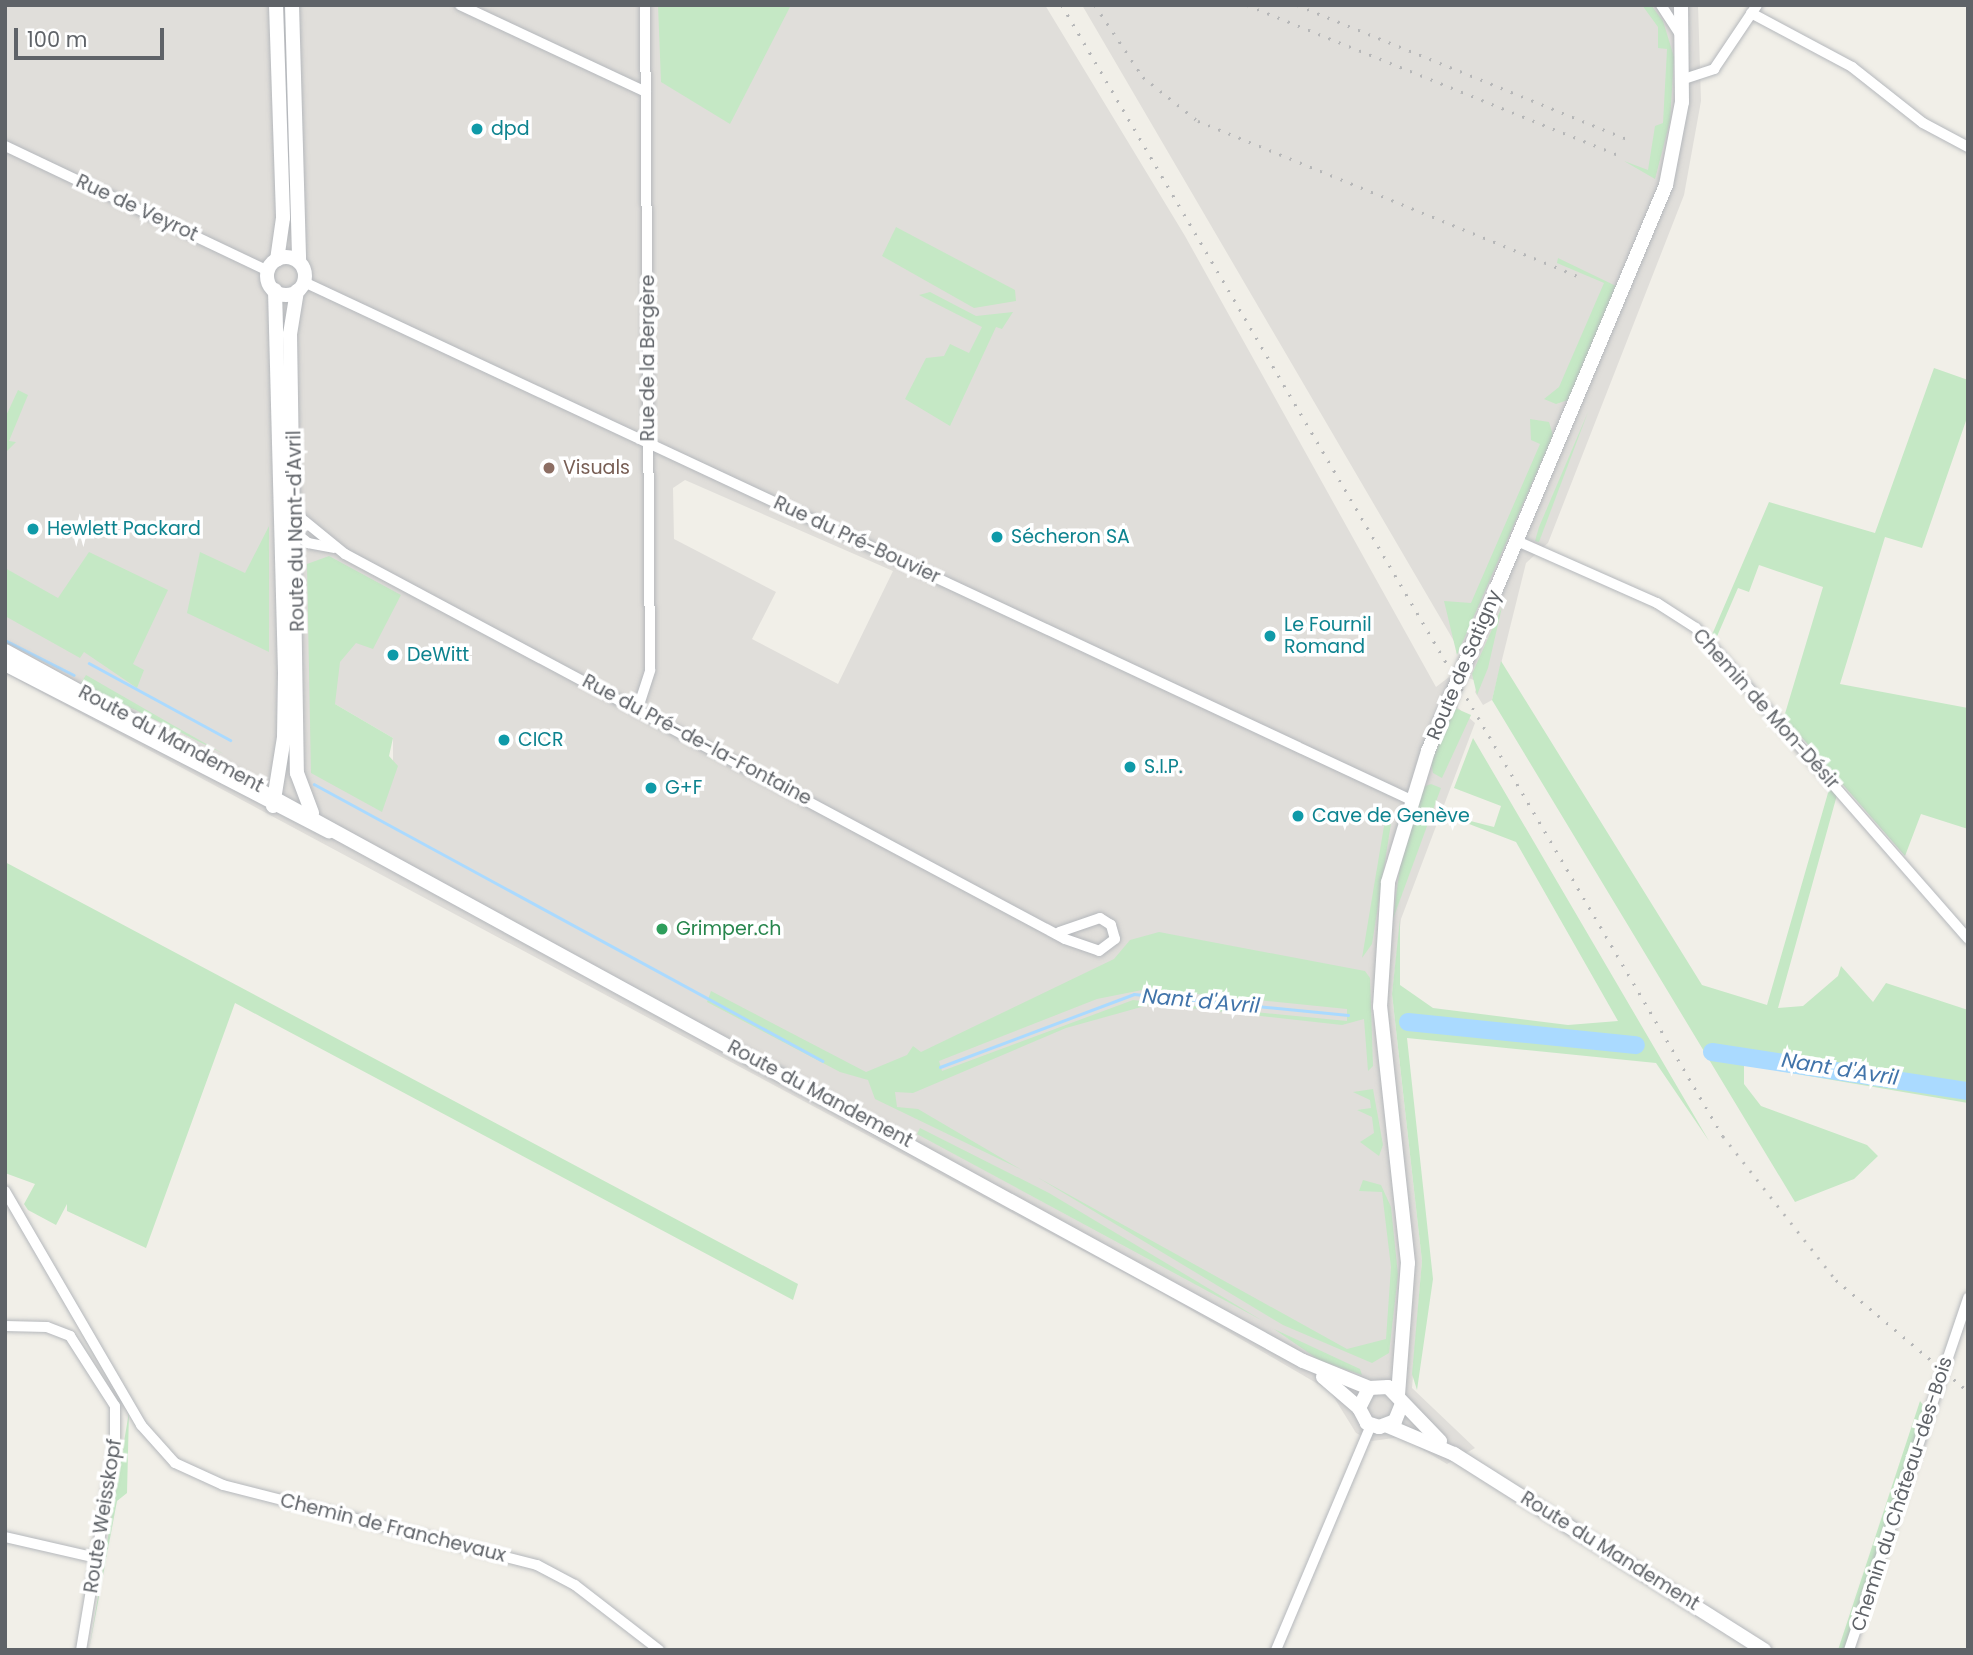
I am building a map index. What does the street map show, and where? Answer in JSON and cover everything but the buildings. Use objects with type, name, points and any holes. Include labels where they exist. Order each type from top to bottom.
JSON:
[{"type":"main road","points":[[276,5],[283,218],[273,265],[299,262]]},
{"type":"main road","points":[[275,290],[300,287],[292,5]]},
{"type":"main road","name":"Route de Satigny","points":[[1399,1401],[1408,1263],[1380,985],[1388,881],[1409,799],[1652,227],[1676,142],[1684,79],[1681,5]]},
{"type":"main road","name":"Route du Nant-d'Avril","points":[[273,265],[290,512],[297,539],[297,773],[315,817]]},
{"type":"main road","name":"Route du Nant-d'Avril","points":[[276,799],[285,712],[290,512],[290,334],[300,287]]},
{"type":"main road","name":"Route du Mandement","points":[[5,651],[246,779],[334,833],[1303,1361],[1374,1387],[1399,1401],[1454,1454]]},
{"type":"main road","name":"Route du Mandement","points":[[5,664],[315,817],[334,833]]},
{"type":"main road","points":[[246,779],[278,770]]},
{"type":"main road","name":"Route du Nant-d'Avril","points":[[276,799],[297,773]]},
{"type":"main road","name":"Route de Satigny","points":[[1359,1408],[1401,1351]]},
{"type":"main road","name":"Route du Mandement","points":[[1303,1361],[1359,1408],[1371,1425],[1388,1426],[1454,1454],[1764,1650]]},
{"type":"main road","points":[[1388,1426],[1399,1401]]},
{"type":"street","points":[[460,5],[646,92]]},
{"type":"street","name":"Rue de la Bergère","points":[[638,708],[650,670],[645,5]]},
{"type":"street","points":[[1661,5],[1684,40]]},
{"type":"street","points":[[1684,79],[1714,69],[1754,9],[1845,62],[1923,123],[1968,147]]},
{"type":"street","name":"Rue de Veyrot","points":[[5,146],[273,265]]},
{"type":"street","name":"Rue du Pré-Bouvier","points":[[300,287],[649,443],[1409,799]]},
{"type":"street","name":"Rue du Pré-de-la-Fontaine","points":[[290,512],[335,548],[1093,951],[1108,948],[1115,939],[1111,925],[1100,918],[1059,932]]},
{"type":"street","name":"Rue du Pré-de-la-Fontaine","points":[[297,539],[335,548]]},
{"type":"street","name":"Chemin de Mon-Désir","points":[[1517,541],[1657,603],[1696,628],[1968,939]]},
{"type":"street","name":"Chemin de Franchevaux","points":[[5,1191],[141,1425],[175,1463],[237,1489],[537,1565],[575,1585],[659,1650]]},
{"type":"street","name":"Chemin du Château-des-Bois","points":[[1849,1650],[1968,1298]]},
{"type":"street","name":"Route Weisskopf","points":[[5,1326],[47,1327],[70,1336],[113,1402],[117,1427],[81,1650]]},
{"type":"street","points":[[1276,1650],[1371,1425]]},
{"type":"street","points":[[5,1537],[96,1558]]},
{"type":"shaded area","points":[[5,5],[1045,5],[1185,236],[1436,687],[1449,677],[1459,695],[1458,708],[1475,723],[1401,919],[1392,994],[1422,1261],[1412,1388],[1475,1448],[1447,1464],[1401,1437],[1372,1441],[1356,1433],[1330,1391],[1158,1291],[5,673]],"holes":[[[685,480],[893,571],[838,684],[752,639],[776,592],[674,539],[673,488]],[[335,704],[393,738],[393,763],[312,773]]]},
{"type":"shaded area","points":[[1082,5],[1698,5],[1701,101],[1684,195],[1548,543],[1526,563],[1492,700],[1483,705],[1475,692],[1479,682],[1466,677],[1458,648]]},
{"type":"green space","points":[[658,5],[791,5],[730,124],[661,82]]},
{"type":"green space","points":[[1642,5],[1651,5],[1663,21],[1674,57],[1670,121],[1655,179],[1624,161],[1648,170],[1655,126],[1663,123],[1667,49],[1658,48],[1658,27]]},
{"type":"green space","points":[[896,227],[1015,290],[1016,301],[974,308],[882,256]]},
{"type":"green space","points":[[1558,258],[1616,286],[1568,400],[1556,404],[1544,399],[1559,387],[1604,283],[1557,263]]},
{"type":"green space","points":[[930,292],[976,316],[1013,312],[1002,329],[996,327],[950,426],[905,399],[926,358],[944,356],[950,344],[969,353],[982,327],[919,295]]},
{"type":"green space","points":[[1934,368],[1968,380],[1968,415],[1922,548],[1885,537],[1840,684],[1968,708],[1968,829],[1921,814],[1905,856],[1784,717],[1823,587],[1759,565],[1749,592],[1738,588],[1715,641],[1711,637],[1769,502],[1875,533]]},
{"type":"green space","points":[[18,390],[28,395],[9,441],[16,442],[5,453],[5,418]]},
{"type":"green space","points":[[1588,412],[1539,542],[1535,541],[1539,527]]},
{"type":"green space","points":[[1530,419],[1549,422],[1553,435],[1457,655],[1444,601],[1471,603],[1540,444],[1531,440]]},
{"type":"green space","points":[[269,526],[269,652],[187,613],[200,552],[245,573]]},
{"type":"green space","points":[[89,552],[168,590],[133,664],[144,670],[137,688],[84,652],[80,658],[5,616],[5,568],[58,598]]},
{"type":"green space","points":[[329,556],[401,595],[373,649],[356,643],[340,662],[335,704],[393,738],[389,756],[398,766],[382,812],[311,773],[307,564]]},
{"type":"green space","points":[[1502,607],[1488,668],[1477,695],[1472,674]]},
{"type":"green space","points":[[1501,661],[1702,985],[1767,1005],[1830,786],[1837,795],[1778,1008],[1803,1006],[1838,976],[1841,966],[1873,1002],[1886,983],[1968,1010],[1968,1084],[1709,1046],[1715,1058],[1968,1097],[1968,1103],[1744,1065],[1744,1084],[1761,1106],[1867,1145],[1878,1156],[1854,1179],[1795,1202],[1492,700]]},
{"type":"green space","points":[[86,675],[171,724],[224,754],[81,683]]},
{"type":"green space","points":[[1455,708],[1471,715],[1442,778],[1433,773],[1431,762]]},
{"type":"green space","points":[[1473,738],[1709,1141],[1656,1063],[1407,1038],[1433,1279],[1417,1390],[1412,1374],[1422,1261],[1392,994],[1400,919],[1400,985],[1433,1008],[1568,1025],[1618,1021],[1516,842],[1443,814],[1494,827],[1501,806],[1454,788]],"holes":[[[1407,1017],[1633,1040],[1638,1051],[1406,1027]]]},
{"type":"green space","points":[[1431,784],[1441,788],[1393,919],[1400,866],[1423,787]]},
{"type":"green space","points":[[1386,814],[1392,817],[1372,944],[1362,958]]},
{"type":"green space","points":[[5,862],[798,1284],[793,1300],[235,1003],[146,1248],[67,1211],[67,1204],[56,1225],[28,1210],[24,1204],[35,1184],[5,1173]]},
{"type":"green space","points":[[1159,932],[1365,971],[1370,978],[1373,1066],[1368,1071],[1364,1019],[1342,1025],[1152,1004],[1066,1028],[913,1093],[895,1092],[897,1107],[918,1109],[1022,1170],[875,1099],[868,1080],[840,1072],[707,1002],[711,991],[866,1072],[907,1055],[913,1046],[921,1052],[1114,959],[1130,940]],"holes":[[[1147,989],[1347,1009],[1347,1021],[1133,1000],[942,1071],[939,1061],[1097,999]]]},
{"type":"green space","points":[[1373,1089],[1383,1145],[1379,1156],[1360,1142],[1374,1133],[1372,1117],[1357,1110],[1371,1108],[1370,1100],[1353,1092]]},
{"type":"green space","points":[[920,1128],[1049,1193],[1263,1321],[917,1134]]},
{"type":"green space","points":[[1037,1177],[1347,1349],[1386,1339],[1391,1267],[1382,1192],[1359,1191],[1363,1180],[1381,1185],[1391,1207],[1398,1275],[1389,1353],[1372,1363],[1283,1325]]},
{"type":"green space","points":[[1274,1329],[1360,1369],[1362,1375],[1319,1360]]},
{"type":"green space","points":[[1920,1401],[1925,1408],[1919,1431],[1845,1650],[1838,1650]]},
{"type":"green space","points":[[129,1412],[127,1493],[117,1501],[89,1650]]},
{"type":"waterway","points":[[5,640],[74,675]]},
{"type":"waterway","points":[[89,663],[230,740]]},
{"type":"waterway","points":[[314,784],[823,1061]]},
{"type":"waterway","name":"Nant d'Avril","points":[[940,1067],[1134,994],[1348,1015]]},
{"type":"waterway","name":"Nant d'Avril","points":[[1408,1022],[1636,1045]]},
{"type":"waterway","name":"Nant d'Avril","points":[[1712,1052],[1968,1091]]},
{"type":"railway","points":[[1062,5],[1723,1136],[1836,1280],[1968,1391]]},
{"type":"railway","points":[[1095,5],[1143,77],[1198,121],[1577,276]]},
{"type":"railway","points":[[1247,5],[1621,156]]},
{"type":"railway","points":[[1297,5],[1627,139]]},
{"type":"place","name":"dpd","points":[[477,129]]},
{"type":"place","name":"Visuals","points":[[549,468]]},
{"type":"place","name":"Hewlett Packard","points":[[33,529]]},
{"type":"place","name":"Sécheron SA","points":[[997,537]]},
{"type":"place","name":"Le Fournil Romand","points":[[1270,636]]},
{"type":"place","name":"DeWitt","points":[[393,655]]},
{"type":"place","name":"CICR","points":[[504,740]]},
{"type":"place","name":"S.I.P.","points":[[1130,767]]},
{"type":"place","name":"G+F","points":[[651,788]]},
{"type":"place","name":"Cave de Genève","points":[[1298,816]]},
{"type":"place","name":"Grimper.ch","points":[[662,929]]}]
